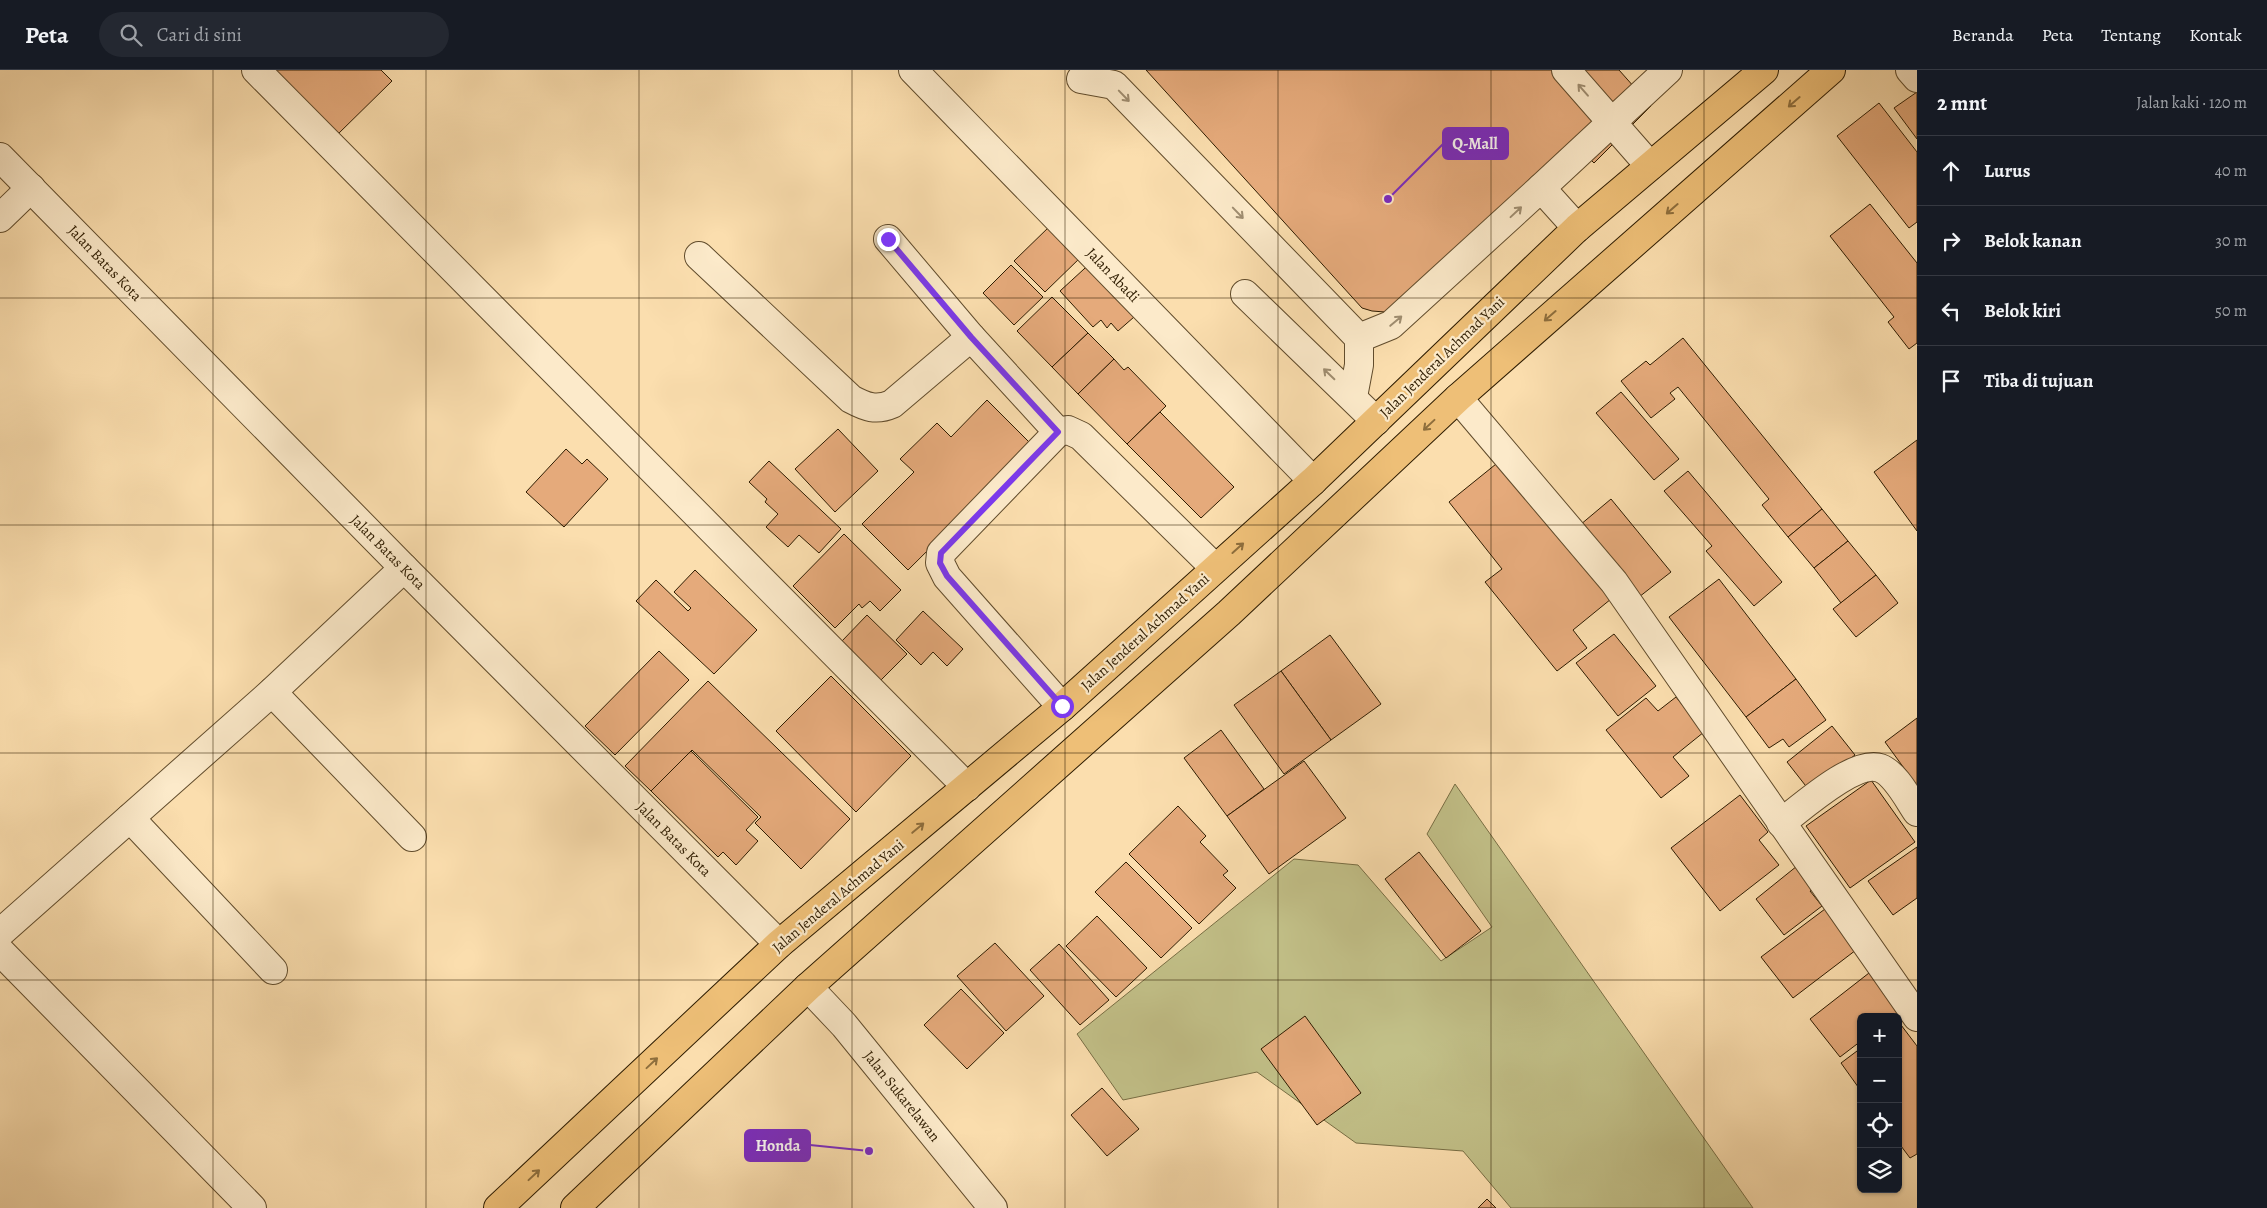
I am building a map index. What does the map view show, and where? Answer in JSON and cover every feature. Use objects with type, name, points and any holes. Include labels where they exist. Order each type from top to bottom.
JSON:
[{"type":"highway","name":"Jalan Jenderal Achmad Yani","points":[[498,1208],[779,944],[1062,706],[1313,481],[1577,228],[1764,70]]},
{"type":"highway","points":[[575,1208],[808,987],[1229,613],[1458,398],[1831,70]]},
{"type":"street","points":[[256,70],[967,787]]},
{"type":"street","name":"Jalan Abadi","points":[[913,70],[1313,481]]},
{"type":"street","points":[[1566,70],[1650,166]]},
{"type":"street","points":[[1359,338],[1391,325],[1668,70]]},
{"type":"street","points":[[1910,70],[1917,78]]},
{"type":"street","points":[[1081,79],[1114,85],[1359,338],[1359,365],[1353,397]]},
{"type":"street","name":"Jalan Batas Kota","points":[[0,156],[404,568],[779,944]]},
{"type":"street","points":[[0,218],[31,188]]},
{"type":"street","points":[[1541,188],[1577,228]]},
{"type":"street","points":[[888,239],[971,337],[1058,432]]},
{"type":"street","points":[[699,256],[851,399],[865,407],[881,409],[892,404],[971,337]]},
{"type":"street","points":[[1245,294],[1295,340],[1376,421]]},
{"type":"street","points":[[1458,398],[1614,582],[1917,1017]]},
{"type":"street","points":[[1062,706],[947,576],[940,563],[941,553],[1058,432],[1068,430],[1081,436],[1215,568]]},
{"type":"street","points":[[0,933],[272,692],[404,568]]},
{"type":"street","points":[[272,692],[412,837]]},
{"type":"street","points":[[1781,823],[1835,782],[1862,769],[1880,768],[1892,777],[1917,812]]},
{"type":"street","points":[[130,818],[274,970]]},
{"type":"street","points":[[0,951],[252,1208]]},
{"type":"street","name":"Jalan Sukarelawan","points":[[808,987],[844,1025],[994,1208]]},
{"type":"shaded area","points":[[1455,784],[1753,1208],[1511,1208],[1463,1151],[1356,1143],[1257,1072],[1123,1100],[1077,1034],[1294,859],[1358,865],[1441,961],[1492,927],[1427,834]]},
{"type":"building","points":[[274,70],[381,70],[392,81],[337,135]]},
{"type":"building","points":[[1146,70],[1619,70],[1651,106],[1594,163],[1573,142],[1385,312],[1362,308]]},
{"type":"building","points":[[1917,92],[1917,139],[1894,108]]},
{"type":"building","points":[[1879,103],[1917,152],[1917,222],[1909,228],[1837,136]]},
{"type":"building","points":[[1870,204],[1917,263],[1917,343],[1909,349],[1888,322],[1894,317],[1830,236]]},
{"type":"building","points":[[1051,225],[1082,256],[1045,292],[1014,261]]},
{"type":"building","points":[[1096,258],[1142,310],[1118,331],[1111,323],[1107,328],[1101,320],[1093,327],[1060,291]]},
{"type":"building","points":[[1011,265],[1043,297],[1014,325],[983,293]]},
{"type":"building","points":[[1052,297],[1088,333],[1052,367],[1017,331]]},
{"type":"building","points":[[1088,333],[1114,359],[1078,394],[1052,367]]},
{"type":"building","points":[[1683,338],[1822,509],[1788,537],[1762,505],[1769,499],[1678,387],[1670,393],[1675,399],[1651,418],[1621,381],[1646,361],[1650,365]]},
{"type":"building","points":[[1114,359],[1124,370],[1128,367],[1166,406],[1127,444],[1078,394]]},
{"type":"building","points":[[1621,392],[1679,459],[1654,480],[1596,413]]},
{"type":"building","points":[[987,400],[1033,446],[908,570],[862,524],[914,472],[900,459],[937,423],[951,437]]},
{"type":"building","points":[[1160,412],[1234,487],[1201,518],[1127,444]]},
{"type":"building","points":[[838,429],[878,471],[835,512],[795,469]]},
{"type":"building","points":[[1917,440],[1917,531],[1874,472]]},
{"type":"building","points":[[566,449],[582,464],[587,459],[608,479],[564,527],[526,492]]},
{"type":"building","points":[[1501,460],[1611,599],[1573,630],[1587,648],[1557,671],[1485,582],[1502,569],[1449,502]]},
{"type":"building","points":[[769,461],[841,529],[819,553],[799,535],[788,547],[766,527],[778,514],[765,502],[767,499],[749,482]]},
{"type":"building","points":[[1688,471],[1782,582],[1754,606],[1706,551],[1712,546],[1664,491]]},
{"type":"building","points":[[1611,499],[1671,572],[1639,597],[1580,525]]},
{"type":"building","points":[[1822,509],[1848,541],[1814,568],[1788,537]]},
{"type":"building","points":[[844,534],[901,590],[880,611],[870,601],[862,608],[859,604],[835,628],[793,586]]},
{"type":"building","points":[[1848,541],[1876,575],[1841,603],[1814,568]]},
{"type":"building","points":[[695,570],[757,630],[714,674],[636,601],[656,580],[688,611],[691,608],[674,592]]},
{"type":"building","points":[[1876,575],[1898,603],[1856,637],[1833,609]]},
{"type":"building","points":[[1719,579],[1796,679],[1746,717],[1669,617]]},
{"type":"building","points":[[923,611],[963,649],[947,666],[933,652],[921,665],[896,640]]},
{"type":"building","points":[[867,615],[907,654],[881,680],[842,641]]},
{"type":"building","points":[[1614,634],[1656,686],[1618,716],[1576,663]]},
{"type":"building","points":[[1330,635],[1381,704],[1331,740],[1281,671]]},
{"type":"building","points":[[659,651],[689,680],[615,755],[585,726]]},
{"type":"building","points":[[1281,671],[1331,740],[1284,774],[1234,705]]},
{"type":"building","points":[[831,676],[911,756],[856,812],[776,731]]},
{"type":"building","points":[[1796,679],[1826,720],[1789,747],[1783,739],[1769,748],[1746,717]]},
{"type":"building","points":[[708,681],[850,819],[801,869],[755,823],[761,817],[692,750],[651,791],[625,766]]},
{"type":"building","points":[[1676,697],[1704,732],[1673,757],[1689,776],[1661,798],[1606,730],[1646,698],[1658,711]]},
{"type":"building","points":[[1917,718],[1917,786],[1885,742]]},
{"type":"building","points":[[1832,726],[1855,755],[1809,790],[1787,762]]},
{"type":"building","points":[[1221,730],[1264,789],[1227,816],[1184,758]]},
{"type":"building","points":[[691,751],[758,817],[746,830],[758,841],[736,865],[723,852],[718,857],[651,791]]},
{"type":"building","points":[[1304,761],[1346,818],[1269,874],[1227,816]]},
{"type":"building","points":[[1871,780],[1915,842],[1850,888],[1806,826]]},
{"type":"building","points":[[1740,795],[1768,832],[1759,840],[1779,865],[1720,911],[1671,848]]},
{"type":"building","points":[[1178,806],[1206,836],[1200,842],[1228,871],[1223,875],[1236,888],[1199,924],[1129,854]]},
{"type":"building","points":[[1917,847],[1917,898],[1893,915],[1868,881]]},
{"type":"building","points":[[1419,852],[1481,931],[1446,958],[1385,879]]},
{"type":"building","points":[[1126,862],[1192,928],[1161,958],[1095,892]]},
{"type":"building","points":[[1797,866],[1815,888],[1810,891],[1822,906],[1784,935],[1756,899]]},
{"type":"building","points":[[1825,909],[1856,950],[1793,998],[1761,957]]},
{"type":"building","points":[[1097,916],[1147,968],[1116,997],[1066,946]]},
{"type":"building","points":[[995,943],[1044,996],[1006,1031],[957,976]]},
{"type":"building","points":[[1059,944],[1109,1000],[1080,1025],[1030,970]]},
{"type":"building","points":[[1869,973],[1899,1011],[1897,1013],[1857,1013],[1857,1044],[1840,1057],[1810,1019]]},
{"type":"building","points":[[961,989],[1004,1033],[967,1069],[924,1025]]},
{"type":"building","points":[[1305,1016],[1361,1093],[1317,1125],[1261,1049]]},
{"type":"building","points":[[1902,1026],[1917,1046],[1917,1154],[1910,1158],[1902,1147]]},
{"type":"building","points":[[1857,1051],[1857,1085],[1841,1063]]},
{"type":"building","points":[[1102,1088],[1139,1129],[1107,1156],[1071,1115]]},
{"type":"building","points":[[1487,1199],[1496,1208],[1478,1208]]},
{"type":"place","name":"Q-Mall","points":[[1388,199]]},
{"type":"place","name":"Honda","points":[[869,1151]]},
{"type":"route","points":[[888,239],[971,337],[1058,432],[941,553],[940,563],[947,576],[1062,706]]}]
